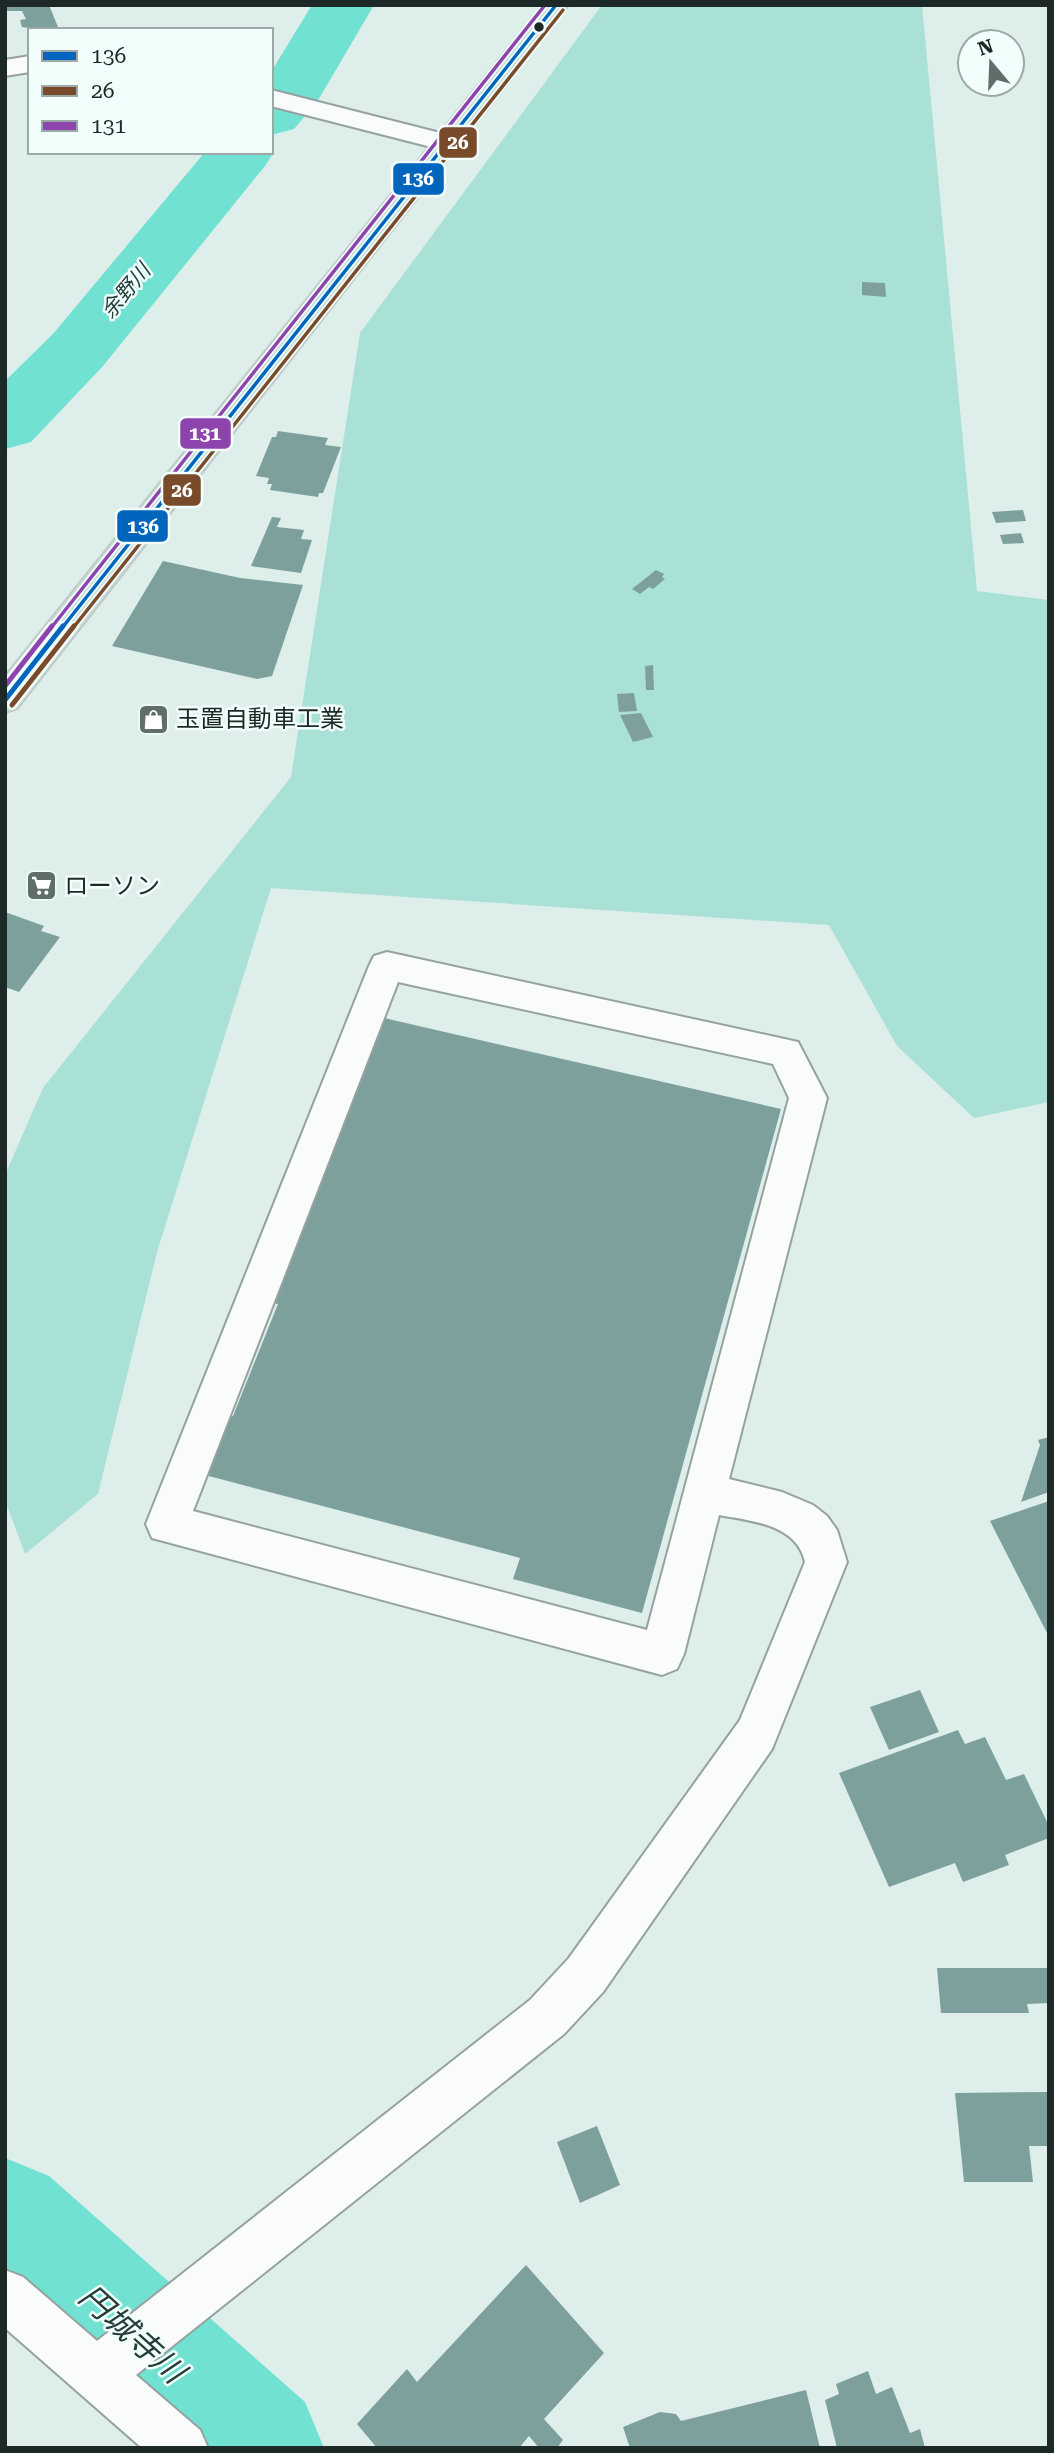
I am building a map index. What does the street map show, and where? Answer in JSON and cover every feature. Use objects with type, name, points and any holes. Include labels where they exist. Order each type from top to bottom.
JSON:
[{"type":"highway","points":[[5,700],[556,5]]},
{"type":"street","points":[[5,68],[28,64]]},
{"type":"street","points":[[273,98],[447,143]]},
{"type":"street","points":[[387,966],[785,1052],[808,1098],[707,1493],[663,1654],[167,1524],[387,966]]},
{"type":"street","points":[[96,2374],[547,2017],[586,1975],[756,1734],[826,1562],[825,1548],[820,1535],[789,1514],[707,1493]]},
{"type":"street","points":[[5,2295],[182,2448]]},
{"type":"green space","points":[[602,5],[922,5],[977,591],[1049,600],[1049,1102],[974,1118],[897,1046],[829,925],[271,888],[157,1252],[98,1494],[25,1554],[5,1500],[5,1175],[43,1088],[291,777],[360,333]]},
{"type":"building","points":[[5,5],[49,5],[58,27],[22,27],[20,20],[26,19],[22,11],[5,11]]},
{"type":"building","points":[[862,282],[885,283],[886,297],[862,295]]},
{"type":"building","points":[[278,431],[328,438],[325,445],[341,447],[323,493],[319,493],[318,497],[270,490],[272,484],[267,484],[269,478],[256,476],[272,437],[276,437]]},
{"type":"building","points":[[1023,510],[1026,521],[996,523],[992,512]]},
{"type":"building","points":[[272,517],[281,518],[277,527],[304,530],[301,539],[312,540],[301,573],[251,566]]},
{"type":"building","points":[[1021,533],[1024,543],[1003,544],[1000,535]]},
{"type":"building","points":[[163,561],[240,578],[303,585],[272,676],[257,679],[112,646]]},
{"type":"building","points":[[656,570],[664,574],[662,577],[665,579],[653,589],[649,587],[640,594],[632,589]]},
{"type":"building","points":[[653,665],[654,690],[646,690],[645,666]]},
{"type":"building","points":[[634,693],[637,711],[619,712],[617,694]]},
{"type":"building","points":[[641,713],[653,737],[633,742],[620,715]]},
{"type":"building","points":[[5,912],[44,926],[41,931],[60,937],[19,992],[5,987]]},
{"type":"building","points":[[384,1018],[781,1109],[642,1613],[513,1579],[520,1558],[205,1475],[229,1416],[233,1416],[278,1304],[269,1302]]},
{"type":"building","points":[[1049,1437],[1049,1492],[1021,1502],[1040,1445],[1038,1440]]},
{"type":"building","points":[[1049,1501],[1049,1637],[990,1521]]},
{"type":"building","points":[[920,1690],[939,1732],[889,1750],[870,1707]]},
{"type":"building","points":[[958,1730],[965,1744],[985,1737],[1006,1780],[1024,1774],[1049,1826],[1049,1838],[1005,1855],[1009,1865],[963,1882],[955,1863],[889,1887],[839,1773]]},
{"type":"building","points":[[937,1968],[1049,1968],[1049,2003],[1027,2004],[1029,2013],[941,2013]]},
{"type":"building","points":[[1049,2092],[1049,2146],[1029,2146],[1033,2182],[964,2182],[955,2093]]},
{"type":"building","points":[[597,2126],[620,2185],[580,2203],[557,2142]]},
{"type":"building","points":[[526,2265],[604,2353],[544,2419],[563,2440],[557,2448],[539,2448],[529,2436],[519,2448],[377,2448],[357,2424],[407,2369],[417,2382]]},
{"type":"building","points":[[868,2371],[876,2394],[892,2387],[910,2433],[920,2429],[925,2448],[837,2448],[825,2400],[839,2394],[836,2384]]},
{"type":"building","points":[[806,2390],[820,2448],[630,2448],[623,2427],[660,2412],[676,2414],[681,2421]]},
{"type":"waterway","name":"余野川","points":[[273,113],[294,88],[343,5]]},
{"type":"waterway","name":"余野川","points":[[5,425],[78,350],[239,154]]},
{"type":"waterway","name":"円城寺川","points":[[5,2220],[259,2448]]},
{"type":"transit line","name":"131","points":[[5,686],[545,5]]},
{"type":"transit line","name":"136","points":[[5,700],[556,5]]},
{"type":"transit line","name":"26","points":[[12,705],[563,10]]},
{"type":"place","name":"玉置自動車工業","points":[[153,719]]},
{"type":"place","name":"ローソン","points":[[41,886]]}]
